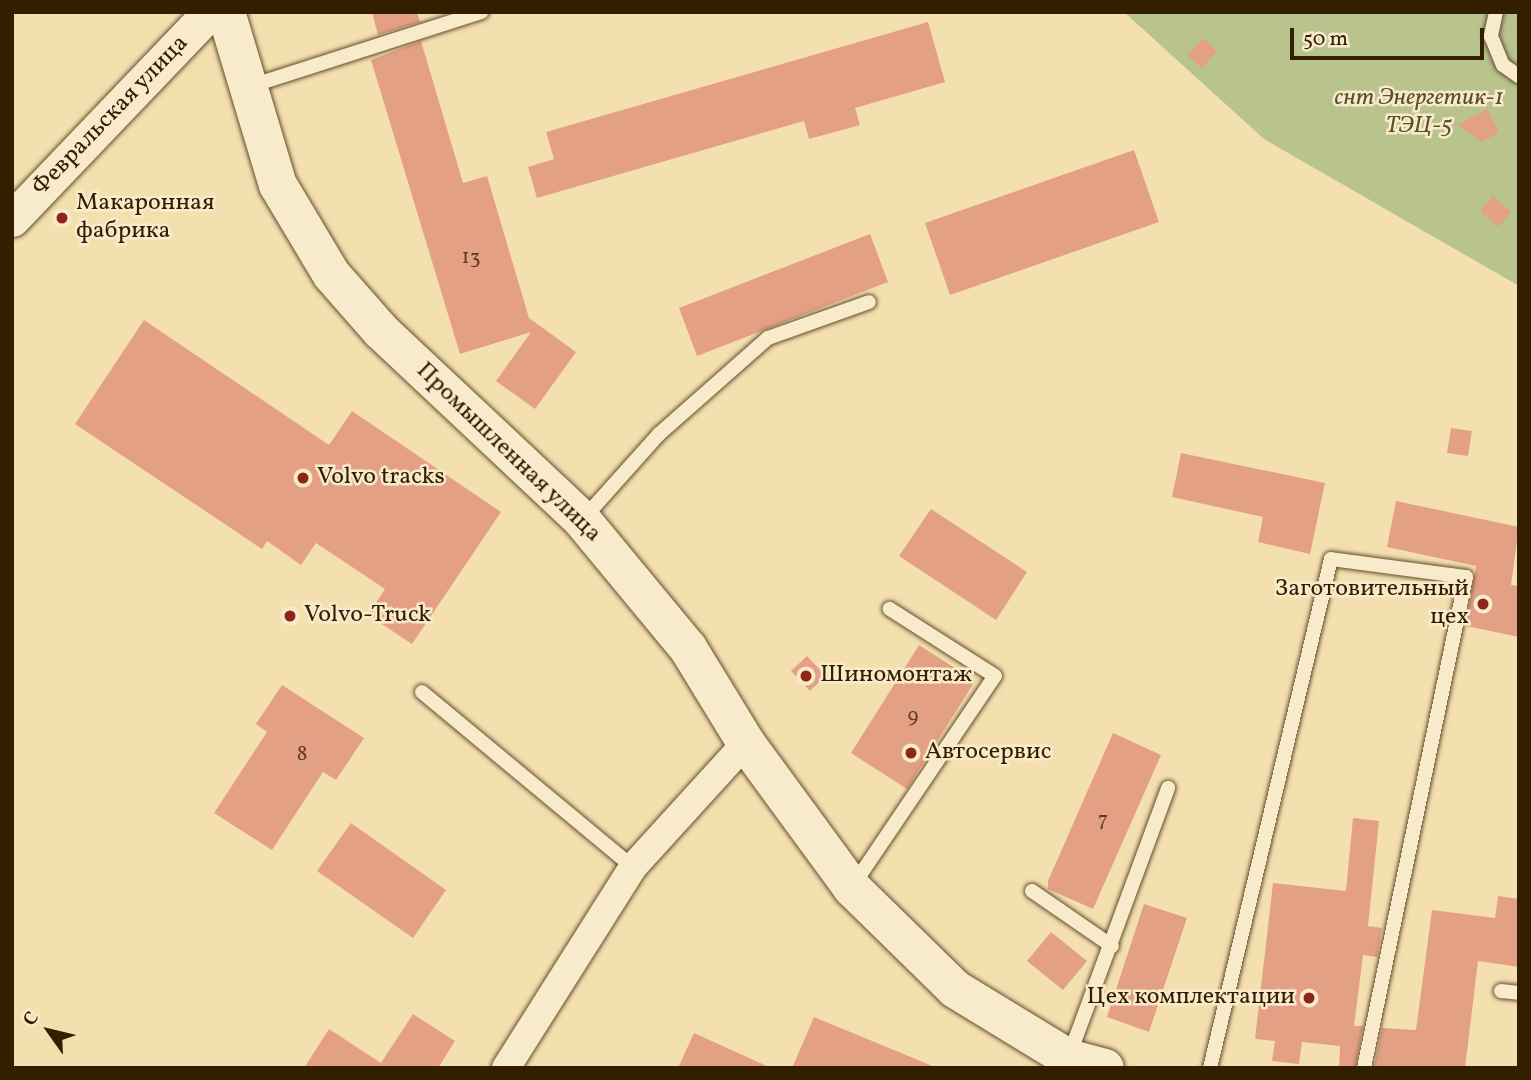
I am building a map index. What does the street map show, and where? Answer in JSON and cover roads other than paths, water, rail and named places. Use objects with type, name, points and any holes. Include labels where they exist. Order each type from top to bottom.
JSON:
[{"type":"main road","name":"Промышленная улица","points":[[226,12],[251,86],[278,186],[331,274],[381,331],[582,520],[688,648],[746,743],[852,888],[954,989],[1069,1058],[1105,1068]]},
{"type":"street","name":"Февральская улица","points":[[12,219],[210,12]]},
{"type":"street","points":[[506,1068],[633,867],[746,743]]},
{"type":"lane","points":[[251,86],[481,12]]},
{"type":"lane","points":[[1496,12],[1491,36],[1503,65],[1519,76]]},
{"type":"lane","points":[[582,520],[659,434],[768,338],[869,302]]},
{"type":"lane","points":[[1210,1068],[1331,559],[1466,577],[1364,1068]]},
{"type":"lane","points":[[852,888],[995,676],[890,609]]},
{"type":"lane","points":[[422,692],[633,867]]},
{"type":"lane","points":[[1069,1058],[1168,788]]},
{"type":"lane","points":[[1032,891],[1112,946]]},
{"type":"lane","points":[[1502,991],[1519,993]]},
{"type":"place","name":"Макаронная фабрика","points":[[62,218]]},
{"type":"place","name":"Volvo tracks","points":[[303,478]]},
{"type":"place","name":"Заготовительный цех","points":[[1483,604]]},
{"type":"place","name":"Volvo-Truck","points":[[290,616]]},
{"type":"place","name":"Шиномонтаж","points":[[806,676]]},
{"type":"place","name":"Автосервис","points":[[911,753]]},
{"type":"place","name":"Цех комплектации","points":[[1309,998]]},
{"type":"park label","name":"снт Энергетик-1 ТЭЦ-5","points":[[1419,113]]}]
